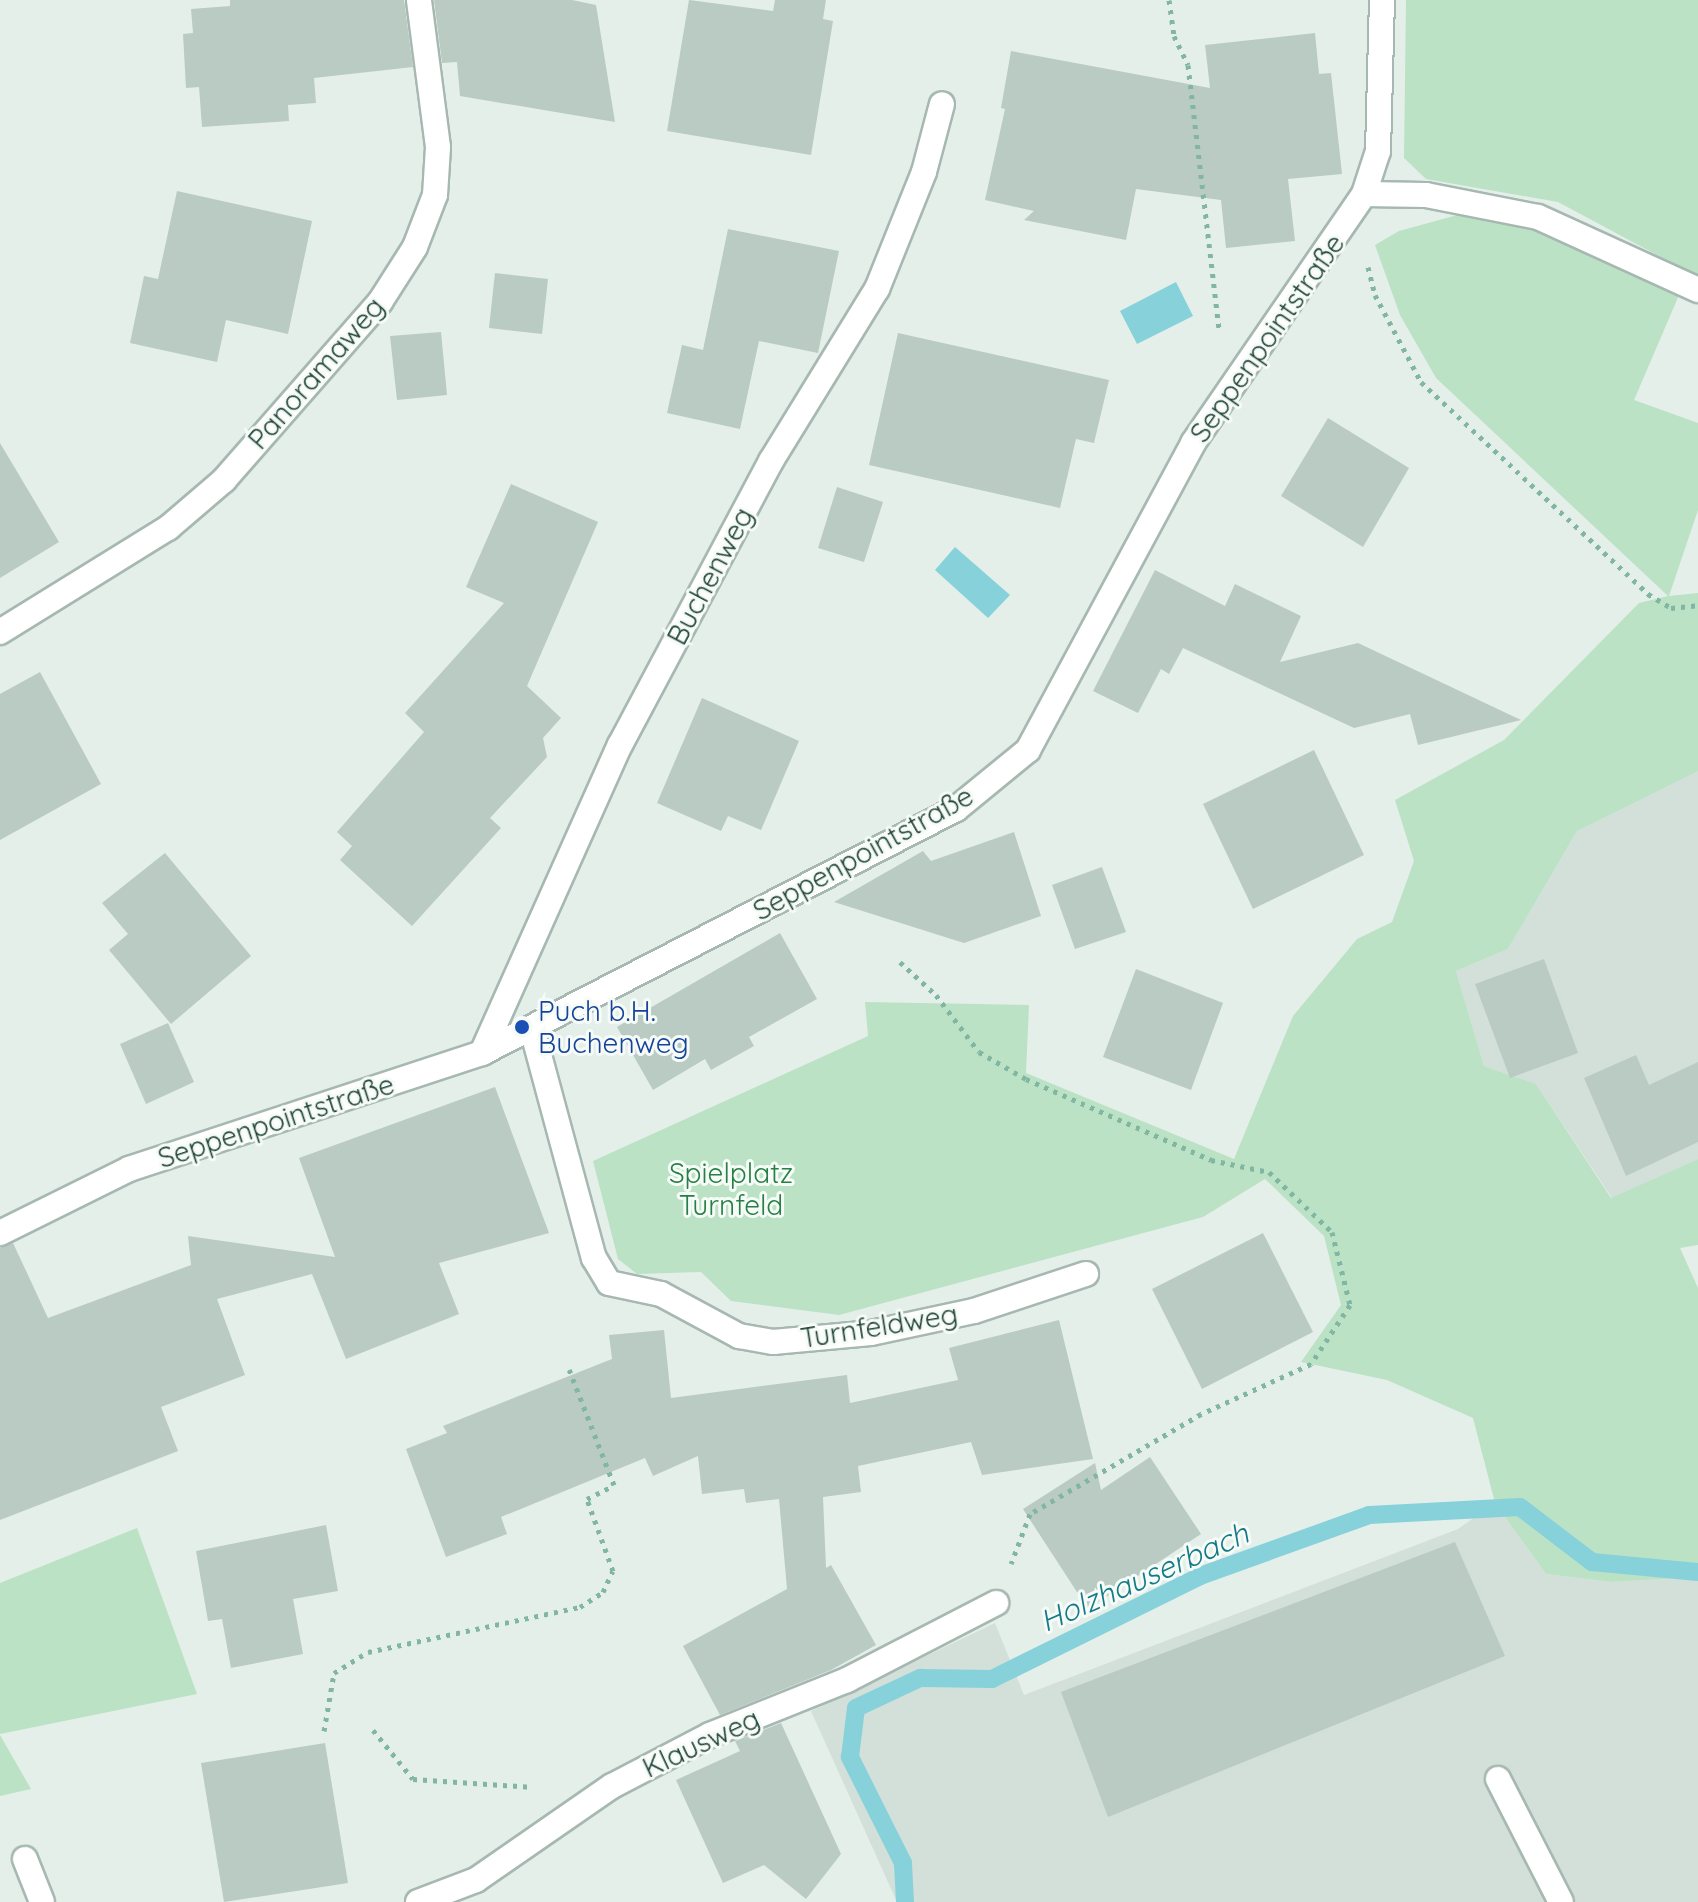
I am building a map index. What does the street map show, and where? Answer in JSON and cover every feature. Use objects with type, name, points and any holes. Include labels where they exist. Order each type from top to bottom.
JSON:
[{"type":"street","name":"Panoramaweg","points":[[0,632],[168,528],[224,480],[380,302],[415,247],[435,195],[438,147],[419,0]]},
{"type":"street","name":"Seppenpointstraße","points":[[0,1233],[129,1169],[482,1053],[956,809],[1028,750],[1193,443],[1364,194],[1378,151],[1382,0]]},
{"type":"street","name":"Buchenweg","points":[[482,1053],[620,745],[771,461],[877,289],[924,172],[942,104]]},
{"type":"street","points":[[1364,194],[1426,195],[1538,217],[1698,290]]},
{"type":"street","name":"Turnfeldweg","points":[[532,1029],[594,1258],[609,1283],[661,1294],[739,1336],[773,1342],[871,1333],[974,1311],[1086,1274]]},
{"type":"street","name":"Klausweg","points":[[418,1902],[476,1880],[550,1833],[612,1786],[710,1735],[847,1680],[996,1603]]},
{"type":"street","points":[[1498,1779],[1561,1902]]},
{"type":"street","points":[[25,1859],[42,1902]]},
{"type":"path","points":[[1169,0],[1174,36],[1188,65],[1222,348],[1244,367]]},
{"type":"path","points":[[1344,227],[1363,245],[1375,295],[1421,382],[1648,594],[1671,608],[1698,605]]},
{"type":"path","points":[[900,962],[936,995],[979,1052],[1014,1072],[1211,1160],[1269,1172],[1332,1232],[1350,1305],[1311,1364],[1201,1414],[1030,1514],[996,1603]]},
{"type":"path","points":[[324,1731],[334,1673],[368,1652],[580,1607],[603,1592],[613,1571],[587,1499],[614,1485],[569,1369]]},
{"type":"path","points":[[373,1730],[413,1779],[557,1789],[550,1833]]},
{"type":"shaded area","points":[[1698,771],[1698,1159],[1612,1198],[1536,1084],[1484,1066],[1456,971],[1508,949],[1577,831]]},
{"type":"shaded area","points":[[1495,1503],[1546,1574],[1612,1582],[1698,1577],[1698,1902],[897,1902],[811,1711],[995,1623],[1024,1695],[1458,1529]]},
{"type":"green space","points":[[1406,0],[1698,0],[1698,277],[1558,202],[1426,179],[1404,158]]},
{"type":"green space","name":"Spielplatz Turnfeld","points":[[1461,214],[1500,219],[1577,245],[1679,295],[1634,400],[1698,423],[1698,510],[1669,596],[1698,593],[1698,771],[1577,831],[1508,949],[1456,971],[1484,1066],[1536,1084],[1611,1198],[1698,1159],[1698,1245],[1680,1248],[1698,1288],[1698,1577],[1612,1582],[1546,1574],[1495,1503],[1473,1418],[1387,1380],[1301,1362],[1341,1305],[1324,1236],[1265,1179],[1203,1217],[839,1315],[731,1301],[701,1272],[637,1274],[618,1259],[593,1161],[868,1036],[865,1002],[1029,1005],[1026,1073],[1234,1159],[1293,1016],[1357,939],[1392,922],[1414,861],[1395,800],[1504,740],[1639,603],[1668,596],[1436,378],[1400,315],[1375,245],[1399,231]]},
{"type":"green space","points":[[137,1528],[197,1694],[0,1734],[0,1583]]},
{"type":"green space","points":[[0,1735],[31,1789],[0,1796]]},
{"type":"water","points":[[1176,282],[1193,316],[1137,344],[1120,311]]},
{"type":"water","points":[[955,547],[1010,595],[988,618],[935,570]]},
{"type":"building","points":[[230,0],[404,0],[413,67],[314,78],[316,103],[288,105],[289,121],[202,127],[199,87],[186,88],[183,34],[193,33],[191,9],[230,6]]},
{"type":"building","points":[[434,0],[572,0],[596,5],[615,122],[460,96],[457,62],[442,63]]},
{"type":"building","points":[[689,0],[773,11],[775,0],[826,0],[823,19],[833,21],[811,155],[667,131]]},
{"type":"building","points":[[1315,33],[1319,74],[1331,73],[1342,174],[1288,179],[1295,241],[1226,248],[1221,200],[1136,189],[1126,240],[1024,220],[1034,211],[985,200],[1005,109],[1001,108],[1011,51],[1210,88],[1205,45]]},
{"type":"building","points":[[177,191],[312,221],[288,334],[226,320],[217,362],[130,343],[144,276],[158,279]]},
{"type":"building","points":[[728,229],[839,251],[818,353],[759,341],[740,429],[667,413],[682,345],[703,350]]},
{"type":"building","points":[[495,273],[548,279],[542,334],[489,328]]},
{"type":"building","points":[[441,332],[447,395],[397,400],[390,336]]},
{"type":"building","points":[[898,333],[1109,380],[1094,443],[1076,439],[1060,508],[869,465]]},
{"type":"building","points":[[1328,418],[1409,468],[1363,547],[1281,496]]},
{"type":"building","points":[[0,443],[59,542],[0,578]]},
{"type":"building","points":[[511,484],[598,522],[527,686],[561,718],[543,738],[547,757],[490,818],[501,828],[412,926],[340,860],[352,846],[337,832],[424,732],[405,713],[504,603],[466,587]]},
{"type":"building","points":[[837,487],[883,502],[864,562],[818,548]]},
{"type":"building","points":[[1155,570],[1225,606],[1235,584],[1301,616],[1280,662],[1358,643],[1521,720],[1418,745],[1410,714],[1354,728],[1183,648],[1169,674],[1161,669],[1138,713],[1093,691]]},
{"type":"building","points":[[40,672],[101,784],[0,840],[0,694]]},
{"type":"building","points":[[702,698],[799,741],[761,830],[728,816],[721,831],[657,803]]},
{"type":"building","points":[[1314,750],[1364,855],[1253,909],[1203,804]]},
{"type":"building","points":[[1014,832],[1041,916],[964,943],[834,902],[923,851],[931,861]]},
{"type":"building","points":[[165,853],[251,956],[171,1024],[109,950],[128,934],[102,903]]},
{"type":"building","points":[[1102,867],[1126,932],[1075,949],[1052,885]]},
{"type":"building","points":[[780,933],[817,999],[749,1037],[754,1046],[711,1070],[705,1059],[653,1090],[617,1027]]},
{"type":"building","points":[[1544,959],[1578,1053],[1510,1078],[1475,984]]},
{"type":"building","points":[[1136,969],[1223,1003],[1191,1090],[1103,1057]]},
{"type":"building","points":[[168,1023],[194,1082],[146,1104],[120,1044]]},
{"type":"building","points":[[1636,1055],[1649,1085],[1698,1062],[1698,1142],[1626,1176],[1584,1078]]},
{"type":"building","points":[[495,1087],[549,1233],[439,1263],[459,1314],[346,1359],[312,1274],[217,1299],[245,1375],[161,1407],[178,1451],[0,1520],[0,1248],[13,1243],[48,1318],[191,1265],[188,1236],[335,1257],[299,1158]]},
{"type":"building","points":[[1263,1233],[1313,1332],[1202,1389],[1152,1289]]},
{"type":"building","points":[[1059,1320],[1093,1459],[982,1475],[971,1442],[858,1466],[861,1492],[823,1497],[826,1568],[831,1565],[876,1645],[831,1670],[720,1715],[683,1646],[787,1589],[779,1499],[746,1503],[744,1489],[702,1494],[698,1456],[653,1476],[645,1458],[501,1517],[507,1534],[446,1557],[406,1449],[447,1433],[443,1426],[612,1359],[609,1335],[664,1330],[671,1398],[847,1375],[850,1403],[958,1380],[949,1348]]},
{"type":"building","points":[[1150,1457],[1201,1534],[1088,1609],[1023,1509],[1095,1463],[1101,1490]]},
{"type":"building","points":[[326,1525],[338,1591],[293,1599],[303,1654],[231,1668],[222,1619],[208,1621],[196,1551]]},
{"type":"building","points":[[1455,1542],[1505,1656],[1108,1817],[1061,1692]]},
{"type":"building","points":[[781,1723],[841,1854],[806,1899],[764,1865],[723,1883],[676,1780],[740,1751],[735,1741]]},
{"type":"building","points":[[325,1743],[348,1883],[224,1902],[201,1763]]},
{"type":"waterway","name":"Holzhauserbach","points":[[905,1902],[903,1863],[850,1757],[856,1708],[920,1678],[992,1679],[1200,1576],[1369,1515],[1520,1507],[1592,1562],[1698,1572]]},
{"type":"place","name":"Puch b.H. Buchenweg","points":[[522,1027]]}]
